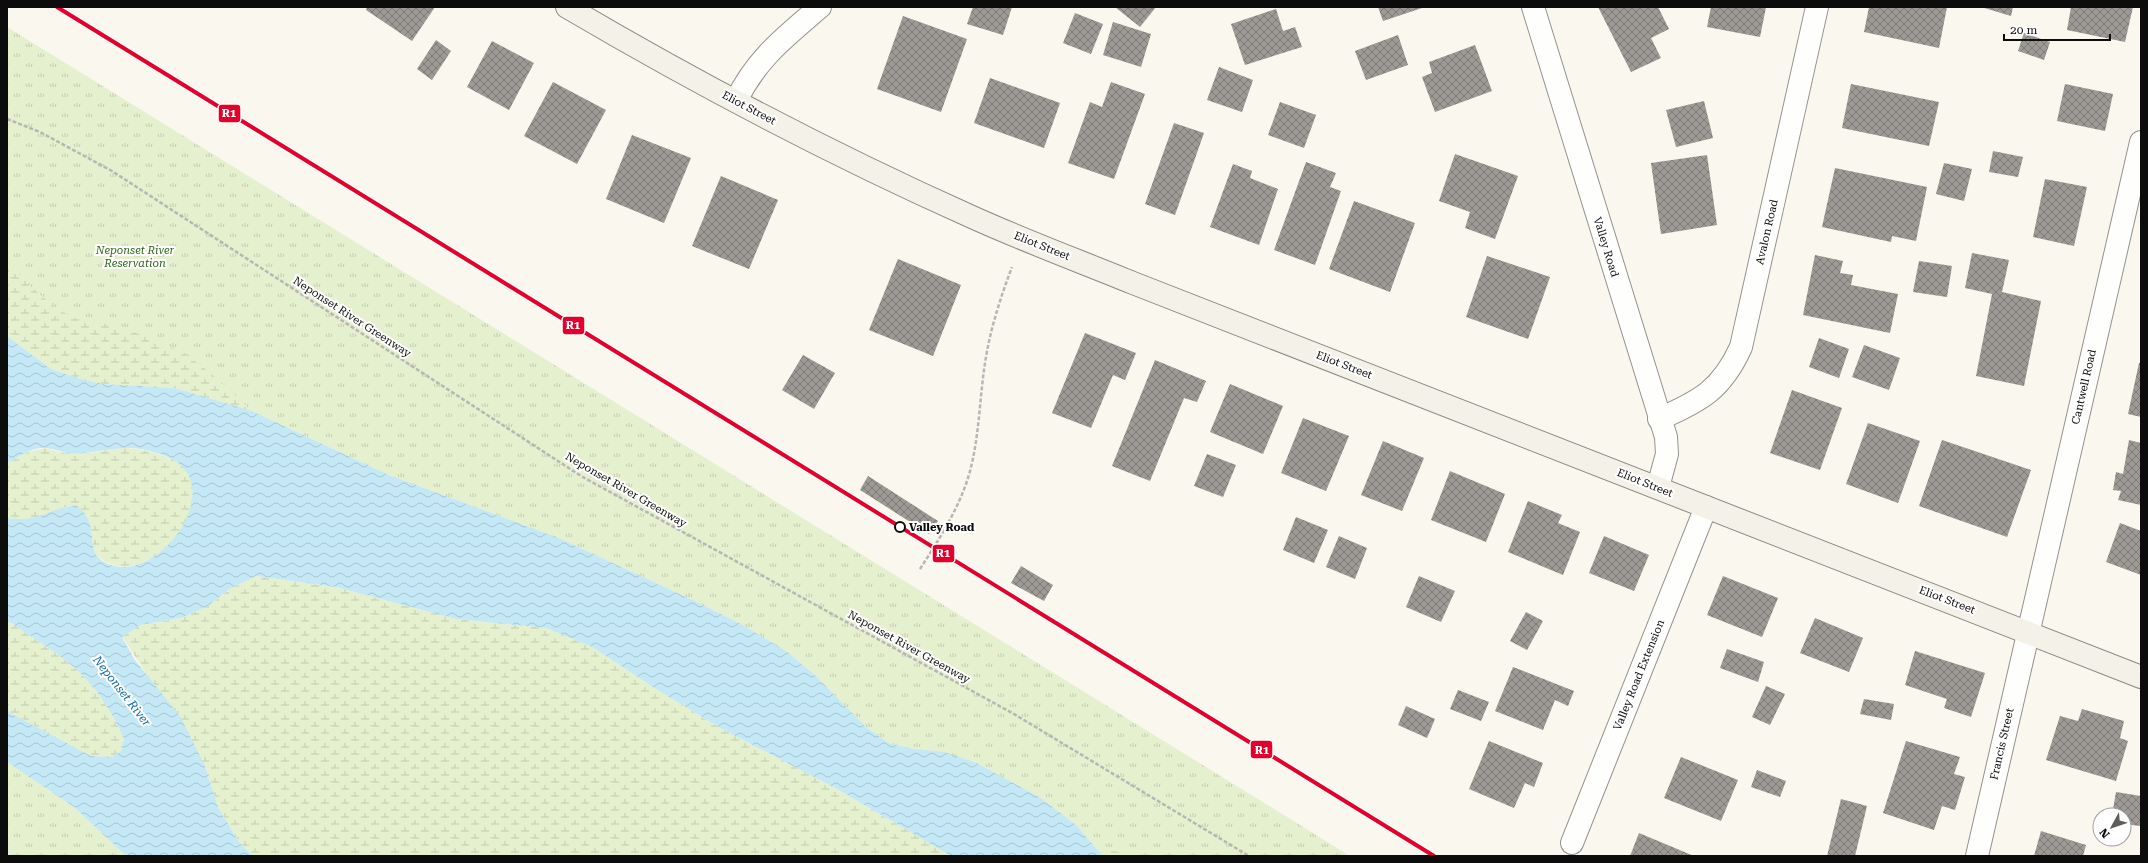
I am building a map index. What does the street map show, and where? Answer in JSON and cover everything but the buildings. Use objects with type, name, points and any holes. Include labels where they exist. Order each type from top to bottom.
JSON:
[{"type":"street","name":"Eliot Street","points":[[567,7],[620,39],[736,101],[891,180],[1023,239],[2141,677]]},
{"type":"street","points":[[736,101],[745,83],[771,48],[820,7]]},
{"type":"street","name":"Valley Road","points":[[1533,7],[1659,419],[1666,437],[1667,454],[1658,487]]},
{"type":"street","name":"Avalon Road","points":[[1659,419],[1692,405],[1708,393],[1723,379],[1733,364],[1741,347],[1817,7]]},
{"type":"street","name":"Cantwell Road","points":[[2028,632],[2141,142]]},
{"type":"street","name":"Valley Road Extension","points":[[1572,843],[1706,507]]},
{"type":"street","name":"Francis Street","points":[[1977,856],[2028,632]]},
{"type":"path","name":"Neponset River Greenway","points":[[7,119],[40,132],[112,171],[581,476],[1014,714],[1249,856]]},
{"type":"path","points":[[920,569],[942,534],[968,479],[974,453],[986,358],[992,329],[1023,239]]},
{"type":"green space","name":"Neponset River Reservation","points":[[7,27],[1350,856],[1103,856],[1076,825],[1041,798],[977,763],[889,743],[866,727],[815,675],[786,651],[741,624],[697,602],[559,538],[389,475],[252,411],[7,336]]},
{"type":"green space","points":[[7,260],[31,286],[51,304],[62,311],[72,317],[85,321],[106,324],[128,330],[178,351],[212,374],[252,411],[175,388],[103,384],[81,379],[51,369],[7,336]]},
{"type":"green space","points":[[45,448],[65,453],[78,454],[129,448],[150,452],[173,459],[178,462],[190,477],[193,496],[188,516],[176,536],[160,552],[142,563],[122,567],[104,561],[98,556],[94,549],[91,527],[88,520],[84,512],[76,505],[65,507],[34,519],[22,520],[7,518],[7,463],[28,452]]},
{"type":"green space","points":[[255,576],[336,587],[456,619],[546,628],[592,647],[656,689],[722,729],[837,789],[951,856],[253,856],[239,842],[218,807],[205,766],[122,636],[140,625],[181,618],[208,606],[231,588]]},
{"type":"green space","points":[[7,620],[65,660],[89,682],[106,705],[120,730],[124,739],[121,751],[112,757],[91,756],[7,711]]},
{"type":"green space","points":[[7,762],[74,807],[126,856],[7,856]]},
{"type":"green space","points":[[1097,848],[1141,856],[1103,856]]},
{"type":"water","name":"Neponset River","points":[[7,336],[51,369],[81,379],[103,384],[175,388],[252,411],[389,475],[559,538],[697,602],[741,624],[786,651],[815,675],[866,727],[889,743],[915,749],[944,752],[977,763],[1041,798],[1076,825],[1103,856],[951,856],[837,789],[722,729],[656,689],[592,647],[546,628],[456,619],[336,587],[256,576],[231,588],[208,606],[181,618],[140,625],[122,637],[135,660],[180,716],[205,766],[218,807],[239,842],[253,856],[126,856],[74,807],[7,762],[7,711],[91,756],[112,757],[121,751],[124,739],[106,705],[95,689],[82,675],[65,660],[7,620],[7,518],[28,519],[76,505],[84,512],[88,520],[91,528],[94,550],[98,557],[104,562],[125,567],[146,561],[165,547],[181,528],[191,507],[192,485],[182,467],[160,454],[133,448],[119,448],[75,454],[41,448],[31,451],[7,463]]},
{"type":"transit line","name":"R1","points":[[57,7],[1434,856]]},
{"type":"place","name":"Valley Road","points":[[900,527]]}]
